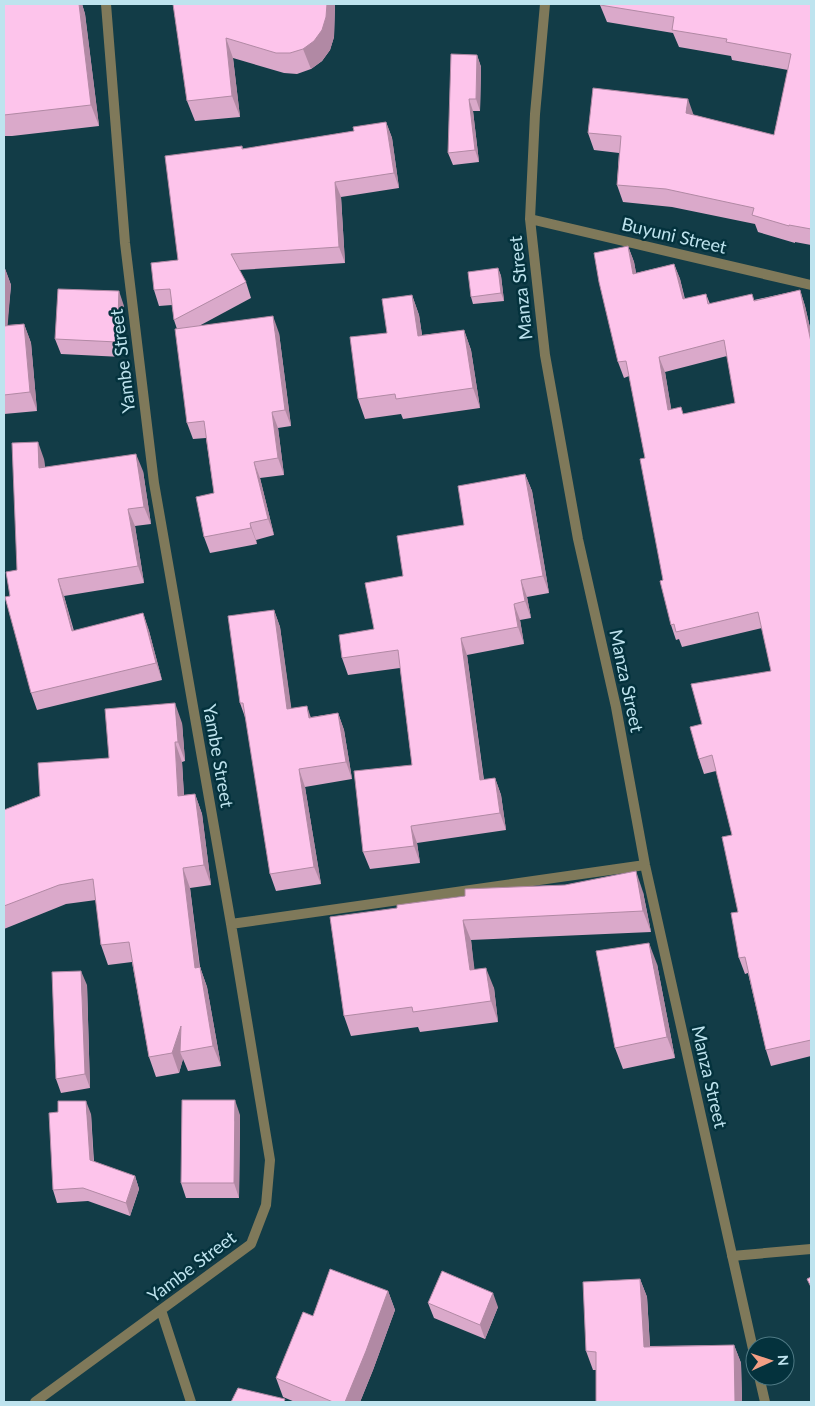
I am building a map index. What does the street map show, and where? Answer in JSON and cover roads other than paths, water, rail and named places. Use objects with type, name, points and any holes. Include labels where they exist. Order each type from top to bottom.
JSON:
[{"type":"street","name":"Yambe Street","points":[[35,1402],[251,1244],[266,1206],[270,1160],[154,483],[125,243],[106,4]]},
{"type":"street","name":"Manza Street","points":[[545,4],[535,114],[530,219],[545,355],[578,539],[616,707],[645,866],[750,1336]]},
{"type":"street","name":"Buyuni Street","points":[[530,219],[811,285]]},
{"type":"street","points":[[231,924],[645,866]]},
{"type":"street","points":[[732,1256],[811,1250]]},
{"type":"street","points":[[161,1310],[191,1402]]},
{"type":"street","points":[[761,1386],[765,1402]]}]
